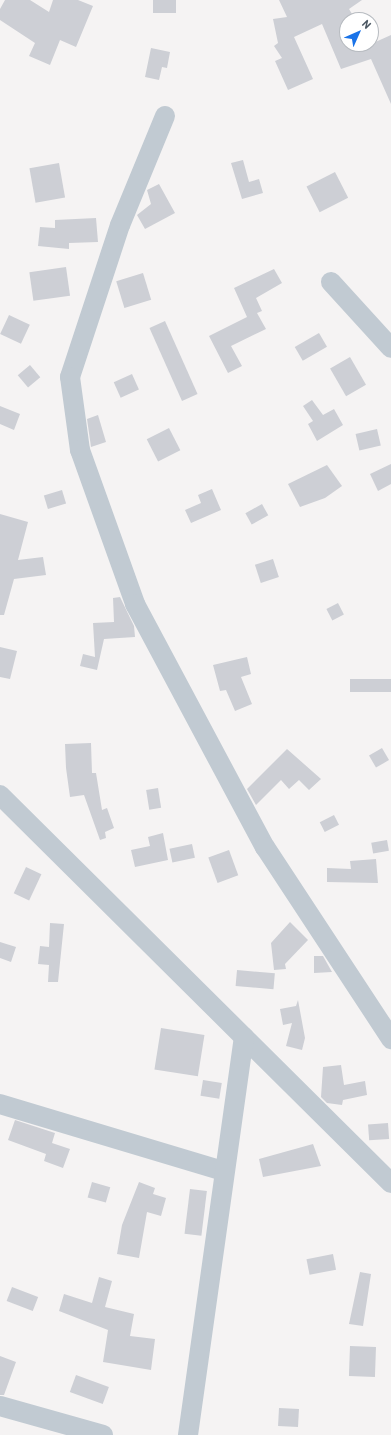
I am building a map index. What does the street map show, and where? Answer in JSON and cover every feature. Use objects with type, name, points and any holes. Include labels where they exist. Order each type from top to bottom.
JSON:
[{"type":"street","points":[[165,116],[120,225],[70,377],[80,450],[135,604],[265,847],[391,1039]]},
{"type":"street","points":[[331,282],[391,348]]},
{"type":"street","points":[[0,795],[391,1183]]},
{"type":"street","points":[[188,1435],[223,1171],[244,1037]]},
{"type":"street","points":[[0,1104],[223,1171]]},
{"type":"street","points":[[0,1406],[103,1435]]},
{"type":"building","points":[[5,0],[30,0],[49,12],[53,0],[78,0],[93,6],[76,47],[60,40],[50,65],[29,56],[35,43],[0,20],[0,9]]},
{"type":"building","points":[[153,0],[176,0],[176,13],[153,13]]},
{"type":"building","points":[[279,0],[362,0],[349,9],[351,12],[339,12],[339,52],[379,52],[379,40],[391,35],[391,104],[371,59],[341,69],[322,24],[294,37],[313,79],[288,90],[275,61],[282,58],[274,46],[278,43],[273,19],[287,17]]},
{"type":"building","points":[[151,48],[170,52],[167,68],[162,67],[159,80],[145,77]]},
{"type":"building","points":[[243,160],[249,182],[259,179],[263,193],[242,199],[231,163]]},
{"type":"building","points":[[59,163],[65,197],[36,203],[29,168]]},
{"type":"building","points":[[335,172],[348,198],[320,212],[306,187]]},
{"type":"building","points":[[159,184],[175,213],[145,229],[137,215],[151,204],[147,190]]},
{"type":"building","points":[[96,218],[98,242],[69,243],[69,249],[38,246],[40,227],[55,228],[55,220]]},
{"type":"building","points":[[66,267],[70,296],[33,301],[29,272]]},
{"type":"building","points":[[274,269],[282,283],[256,298],[262,311],[257,313],[266,329],[231,346],[242,366],[228,373],[209,336],[247,317],[234,288]]},
{"type":"building","points":[[143,273],[151,300],[124,308],[116,281]]},
{"type":"building","points":[[9,315],[30,325],[21,344],[0,334]]},
{"type":"building","points":[[165,321],[198,394],[182,401],[149,328]]},
{"type":"building","points":[[319,333],[327,347],[303,361],[295,347]]},
{"type":"building","points":[[350,357],[366,385],[346,396],[330,368]]},
{"type":"building","points":[[30,365],[40,377],[28,388],[18,375]]},
{"type":"building","points":[[132,374],[139,390],[121,398],[114,382]]},
{"type":"building","points":[[312,400],[323,415],[334,409],[343,425],[317,441],[308,424],[313,421],[303,406]]},
{"type":"building","points":[[0,406],[20,414],[14,430],[0,424]]},
{"type":"building","points":[[98,415],[106,442],[91,447],[87,419]]},
{"type":"building","points":[[169,428],[180,450],[158,462],[147,439]]},
{"type":"building","points":[[377,429],[381,446],[359,451],[356,434]]},
{"type":"building","points":[[391,464],[391,484],[378,491],[370,474]]},
{"type":"building","points":[[327,465],[342,486],[325,498],[300,507],[288,484]]},
{"type":"building","points":[[212,489],[221,510],[191,523],[185,510],[201,503],[198,495]]},
{"type":"building","points":[[62,490],[66,503],[48,509],[44,496]]},
{"type":"building","points":[[262,504],[268,515],[252,525],[245,513]]},
{"type":"building","points":[[0,514],[28,522],[18,560],[43,557],[46,575],[14,579],[4,615],[0,615]]},
{"type":"building","points":[[273,559],[279,577],[261,583],[255,565]]},
{"type":"building","points":[[120,597],[134,626],[135,637],[104,639],[97,670],[80,666],[83,654],[95,657],[93,623],[114,622],[113,598]]},
{"type":"building","points":[[338,603],[344,615],[332,620],[326,609]]},
{"type":"building","points":[[0,647],[17,651],[10,679],[0,677]]},
{"type":"building","points":[[247,657],[251,674],[241,677],[252,704],[235,711],[226,690],[220,691],[213,665]]},
{"type":"building","points":[[350,679],[391,679],[391,692],[350,692]]},
{"type":"building","points":[[91,743],[92,773],[96,773],[102,810],[107,808],[114,828],[105,832],[106,838],[100,840],[84,795],[70,797],[66,768],[65,744]]},
{"type":"building","points":[[382,748],[389,760],[376,768],[369,756]]},
{"type":"building","points":[[287,749],[321,779],[309,790],[299,780],[289,789],[281,780],[256,805],[247,789]]},
{"type":"building","points":[[158,788],[161,808],[149,810],[146,790]]},
{"type":"building","points":[[334,815],[339,825],[325,832],[320,822]]},
{"type":"building","points":[[163,833],[168,860],[135,867],[131,850],[150,846],[148,837]]},
{"type":"building","points":[[387,840],[389,851],[373,854],[371,843]]},
{"type":"building","points":[[192,844],[195,858],[172,862],[170,849]]},
{"type":"building","points":[[229,850],[238,875],[218,883],[208,858]]},
{"type":"building","points":[[376,859],[378,883],[327,882],[327,868],[351,869],[350,861]]},
{"type":"building","points":[[26,867],[41,874],[29,900],[14,893]]},
{"type":"building","points":[[290,922],[308,940],[285,964],[286,969],[274,970],[271,943]]},
{"type":"building","points":[[50,923],[64,924],[58,982],[48,982],[49,965],[38,964],[40,946],[49,947]]},
{"type":"building","points":[[0,942],[16,947],[11,962],[0,958]]},
{"type":"building","points":[[314,956],[323,956],[332,972],[314,973]]},
{"type":"building","points":[[237,970],[275,973],[273,989],[236,986]]},
{"type":"building","points":[[298,1000],[305,1038],[302,1050],[286,1046],[292,1023],[283,1025],[280,1009],[296,1006]]},
{"type":"building","points":[[161,1028],[204,1035],[198,1076],[154,1069]]},
{"type":"building","points":[[341,1065],[344,1085],[365,1081],[367,1095],[343,1100],[342,1105],[327,1103],[321,1097],[323,1067]]},
{"type":"building","points":[[203,1080],[222,1083],[219,1099],[200,1096]]},
{"type":"building","points":[[15,1120],[55,1133],[52,1143],[70,1149],[63,1168],[44,1161],[46,1154],[8,1140]]},
{"type":"building","points":[[388,1123],[389,1139],[369,1140],[368,1124]]},
{"type":"building","points":[[313,1144],[321,1166],[263,1177],[259,1159]]},
{"type":"building","points":[[92,1182],[110,1187],[106,1203],[88,1197]]},
{"type":"building","points":[[139,1182],[155,1188],[153,1194],[166,1198],[161,1216],[147,1212],[139,1258],[117,1254],[122,1225]]},
{"type":"building","points":[[190,1189],[207,1191],[201,1236],[185,1234]]},
{"type":"building","points":[[333,1254],[336,1270],[310,1275],[306,1259]]},
{"type":"building","points":[[360,1272],[371,1274],[363,1326],[349,1324]]},
{"type":"building","points":[[99,1277],[112,1281],[105,1307],[134,1314],[130,1336],[155,1339],[151,1370],[103,1362],[108,1330],[59,1311],[64,1294],[92,1303]]},
{"type":"building","points":[[12,1287],[38,1297],[33,1311],[7,1301]]},
{"type":"building","points":[[350,1346],[376,1347],[375,1377],[349,1376]]},
{"type":"building","points":[[0,1356],[16,1362],[4,1395],[0,1395]]},
{"type":"building","points":[[76,1375],[109,1387],[103,1404],[70,1392]]},
{"type":"building","points":[[279,1408],[299,1409],[298,1427],[278,1426]]}]
